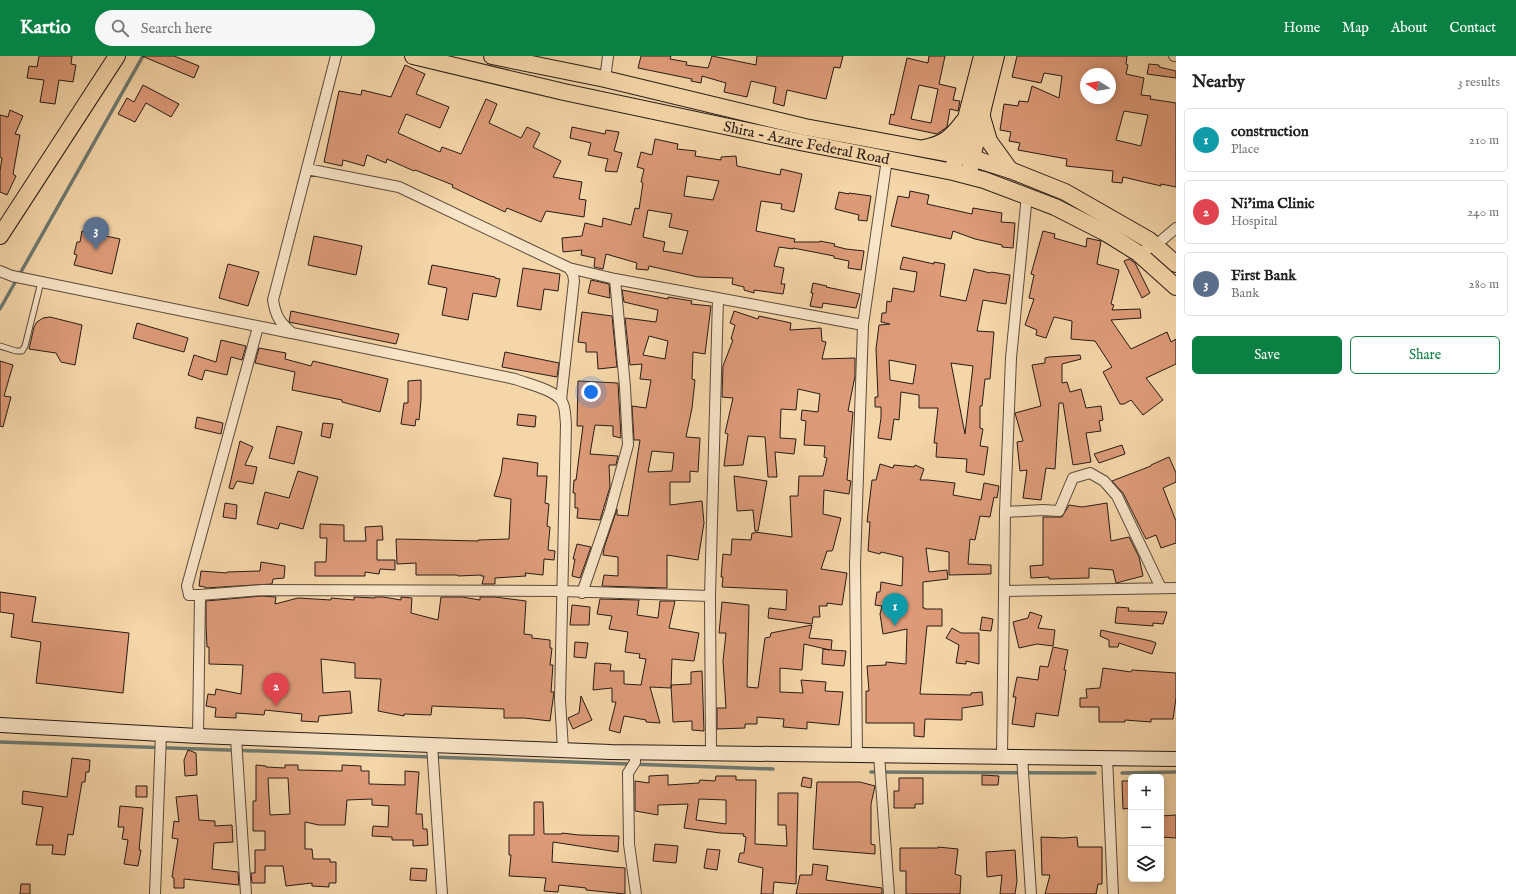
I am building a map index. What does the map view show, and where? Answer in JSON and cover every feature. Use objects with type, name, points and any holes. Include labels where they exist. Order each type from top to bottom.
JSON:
[{"type":"main road","points":[[0,236],[117,56]]},
{"type":"main road","name":"Shira - Azare Federal Road","points":[[413,56],[514,80],[800,142],[960,173],[1027,195],[1055,207],[1106,233],[1138,253],[1176,287]]},
{"type":"main road","name":"Shira - Azare Federal Road","points":[[492,56],[605,79],[805,127],[972,158],[1010,170],[1065,192],[1115,219],[1156,245],[1176,264]]},
{"type":"main road","points":[[960,173],[972,158],[974,115],[982,56]]},
{"type":"main road","points":[[960,173],[956,155],[974,115],[996,56]]},
{"type":"main road","points":[[514,61],[514,80]]},
{"type":"main road","points":[[921,148],[936,145],[945,141],[974,115]]},
{"type":"main road","points":[[974,115],[989,141],[1010,170]]},
{"type":"street","points":[[292,333],[282,324],[275,313],[273,300],[336,56]]},
{"type":"street","points":[[605,79],[608,56]]},
{"type":"street","points":[[856,754],[855,565],[863,325],[887,159]]},
{"type":"street","points":[[307,169],[399,187],[569,268],[615,279],[863,325]]},
{"type":"street","points":[[1002,756],[1005,512],[1011,358],[1027,195]]},
{"type":"street","points":[[1138,253],[1156,245],[1176,228]]},
{"type":"street","points":[[563,750],[560,699],[566,424],[565,410],[561,400],[574,281],[573,274],[569,268]]},
{"type":"street","points":[[0,272],[40,282],[515,379],[547,390],[561,400]]},
{"type":"street","points":[[582,593],[610,511],[628,445],[625,387],[615,279]]},
{"type":"street","points":[[711,753],[710,596],[718,298]]},
{"type":"street","points":[[258,327],[187,586],[189,595],[262,590],[562,591],[582,593],[710,596]]},
{"type":"street","points":[[1005,512],[1044,510],[1059,511],[1073,478],[1090,473],[1104,481],[1117,496],[1161,588]]},
{"type":"street","points":[[1004,591],[1176,588]]},
{"type":"street","points":[[198,736],[200,595]]},
{"type":"street","points":[[0,725],[160,744],[198,736],[237,747],[433,754],[563,750],[635,757],[711,753],[856,754],[880,765],[1002,756],[1022,767],[1107,757],[1176,759]]},
{"type":"street","points":[[155,894],[160,744]]},
{"type":"street","points":[[237,747],[246,894]]},
{"type":"street","points":[[433,754],[442,894]]},
{"type":"street","points":[[635,757],[628,773],[629,844],[636,894]]},
{"type":"street","points":[[1107,757],[1113,894]]},
{"type":"street","points":[[880,765],[889,894]]},
{"type":"street","points":[[1022,767],[1031,894]]},
{"type":"lane","points":[[0,346],[16,351],[22,351],[25,346],[40,282]]},
{"type":"building","points":[[39,56],[72,56],[71,64],[76,65],[73,82],[59,80],[55,104],[40,102],[44,80],[27,78],[29,66],[37,67]]},
{"type":"building","points":[[142,56],[174,56],[199,66],[194,78]]},
{"type":"building","points":[[641,56],[671,56],[670,59],[687,62],[686,65],[708,68],[712,56],[756,65],[757,56],[843,56],[840,68],[834,67],[826,99],[787,90],[784,106],[773,103],[776,87],[751,81],[747,97],[724,92],[726,83],[702,76],[701,83],[691,81],[692,79],[638,68]]},
{"type":"building","points":[[929,56],[945,56],[939,84],[956,88],[953,100],[960,101],[958,111],[950,109],[947,127],[937,134],[889,124],[891,114],[894,115],[907,58],[928,63]],"holes":[[[919,85],[938,89],[931,123],[911,119]]]},
{"type":"building","points":[[1017,56],[1127,56],[1126,64],[1128,65],[1126,74],[1144,78],[1141,95],[1151,96],[1150,99],[1176,103],[1176,187],[1161,184],[1161,186],[1123,177],[1122,183],[1112,182],[1113,171],[1066,166],[1067,159],[1018,150],[1020,143],[1009,141],[1011,132],[1000,130],[1004,104],[1018,106],[1019,101],[1028,102],[1032,86],[1059,98],[1062,76],[1044,73],[1041,83],[1012,77]],"holes":[[[1124,111],[1148,115],[1141,146],[1116,140]]]},
{"type":"building","points":[[1149,64],[1159,65],[1159,67],[1176,71],[1176,78],[1147,74]]},
{"type":"building","points":[[405,65],[425,74],[416,94],[449,107],[440,128],[406,114],[398,133],[440,152],[442,147],[461,154],[486,99],[497,104],[489,123],[521,138],[527,127],[540,133],[533,147],[561,161],[553,177],[582,182],[579,199],[586,200],[584,217],[546,211],[541,222],[507,208],[505,212],[452,187],[453,185],[415,170],[414,171],[387,159],[386,163],[367,155],[364,166],[343,160],[342,166],[324,162],[339,91],[361,95],[362,90],[391,97]]},
{"type":"building","points":[[143,85],[179,104],[171,117],[146,103],[135,122],[118,114],[127,98],[134,102]]},
{"type":"building","points":[[10,110],[23,116],[15,134],[20,135],[13,174],[16,176],[7,195],[0,192],[0,171],[2,158],[0,157],[0,115],[8,117]]},
{"type":"building","points":[[572,127],[605,134],[606,130],[619,132],[614,151],[622,153],[617,172],[605,171],[608,159],[588,155],[591,143],[570,138]]},
{"type":"building","points":[[655,139],[678,144],[677,149],[696,151],[695,156],[721,160],[721,157],[736,156],[737,166],[780,175],[781,169],[802,174],[794,212],[781,209],[782,204],[761,201],[756,231],[795,239],[794,242],[820,241],[835,244],[834,246],[846,249],[864,251],[861,270],[848,268],[849,261],[834,258],[834,256],[793,248],[779,247],[774,266],[784,268],[781,284],[785,284],[783,294],[754,290],[754,293],[744,290],[744,287],[732,284],[733,278],[698,277],[649,266],[648,270],[636,269],[637,263],[606,254],[603,269],[594,267],[595,258],[581,255],[582,250],[563,252],[562,238],[582,236],[585,223],[602,227],[603,218],[631,225],[635,208],[639,209],[643,183],[641,182],[644,169],[637,167],[641,152],[652,155]],"holes":[[[687,176],[719,181],[713,200],[684,196]],[[648,210],[672,214],[669,227],[688,231],[682,254],[663,251],[665,242],[643,237]]]},
{"type":"building","points":[[910,191],[929,195],[927,204],[972,214],[973,208],[1002,213],[1001,222],[1015,223],[1013,248],[1002,247],[1002,245],[975,239],[953,231],[951,239],[891,226],[898,196],[909,198]]},
{"type":"building","points":[[839,192],[871,196],[867,221],[858,220],[859,215],[835,209]]},
{"type":"building","points":[[82,231],[120,239],[112,274],[74,265],[77,255],[74,254],[77,242],[80,242]]},
{"type":"building","points":[[1043,231],[1055,234],[1054,238],[1086,247],[1087,238],[1101,241],[1097,264],[1119,270],[1111,304],[1114,305],[1112,310],[1140,309],[1141,318],[1111,320],[1131,349],[1167,332],[1171,342],[1176,339],[1176,364],[1146,378],[1163,400],[1143,415],[1131,400],[1124,404],[1120,404],[1103,372],[1112,367],[1095,341],[1071,339],[1072,321],[1054,317],[1046,338],[1036,335],[1037,330],[1025,325],[1034,299],[1029,298],[1034,275],[1031,274]]},
{"type":"building","points":[[314,236],[362,246],[356,275],[308,265]]},
{"type":"building","points":[[903,257],[934,264],[934,262],[945,264],[940,296],[966,301],[974,269],[990,273],[1010,275],[1006,304],[983,300],[977,331],[994,332],[990,379],[985,379],[982,406],[980,406],[980,428],[983,429],[980,446],[988,447],[984,475],[966,472],[967,459],[936,457],[937,443],[934,443],[938,408],[919,408],[919,395],[901,392],[899,420],[894,419],[891,440],[878,438],[881,407],[875,407],[875,397],[878,397],[876,349],[879,325],[890,324],[881,322],[882,313],[886,313],[887,301],[891,302],[893,288],[914,292],[917,272],[900,269]],"holes":[[[889,360],[916,365],[913,384],[890,380]],[[951,363],[973,366],[965,434]]]},
{"type":"building","points":[[1129,259],[1135,263],[1150,293],[1142,298],[1124,261]]},
{"type":"building","points":[[228,264],[259,272],[248,306],[219,298]]},
{"type":"building","points":[[432,265],[500,279],[496,297],[473,293],[468,320],[442,315],[447,288],[428,284]]},
{"type":"building","points":[[523,268],[560,274],[558,291],[544,289],[541,310],[517,306]]},
{"type":"building","points":[[591,280],[609,284],[610,298],[588,293]]},
{"type":"building","points":[[813,283],[860,294],[856,308],[823,303],[822,308],[810,306],[813,293],[811,293]]},
{"type":"building","points":[[622,290],[668,299],[668,297],[692,301],[691,304],[711,306],[705,354],[693,352],[692,379],[695,380],[692,408],[686,437],[700,438],[698,472],[690,471],[690,482],[670,482],[670,505],[702,501],[704,523],[698,560],[667,555],[667,588],[602,586],[604,575],[618,576],[618,557],[603,555],[604,548],[617,509],[617,515],[628,516],[640,440],[634,440],[632,406],[646,408],[651,380],[640,379],[642,364],[630,365],[625,318],[656,322],[658,310],[624,302]],"holes":[[[649,336],[668,341],[665,359],[643,355]],[[652,451],[674,453],[672,471],[648,472]]]},
{"type":"building","points":[[291,311],[399,334],[396,344],[289,322]]},
{"type":"building","points":[[734,311],[758,319],[759,316],[791,323],[790,330],[821,328],[822,341],[826,342],[822,359],[855,358],[855,376],[848,411],[853,412],[847,480],[851,481],[849,494],[824,490],[823,514],[841,518],[833,549],[832,551],[827,551],[821,569],[847,573],[842,605],[827,603],[827,606],[819,606],[820,617],[813,617],[812,624],[768,618],[769,608],[786,610],[787,590],[722,587],[723,577],[721,577],[723,554],[731,555],[732,539],[751,540],[752,533],[755,532],[792,537],[790,496],[798,496],[799,476],[823,476],[827,458],[824,457],[825,446],[804,445],[806,421],[801,420],[802,410],[818,412],[820,394],[798,389],[796,410],[781,409],[780,438],[796,439],[794,454],[775,452],[777,477],[768,477],[765,437],[748,436],[743,465],[724,466],[728,434],[725,433],[733,398],[722,397],[723,366],[733,340],[731,339],[735,325],[730,323]]},
{"type":"building","points":[[582,312],[612,316],[617,367],[598,369],[597,352],[586,352],[586,343],[578,342]]},
{"type":"building","points":[[50,317],[82,325],[75,365],[61,362],[56,353],[29,349],[34,327],[37,322],[43,318]]},
{"type":"building","points":[[137,323],[188,338],[184,352],[133,338]]},
{"type":"building","points":[[221,340],[246,346],[242,360],[231,357],[227,375],[205,370],[202,380],[188,375],[194,355],[216,362]]},
{"type":"building","points":[[259,348],[286,353],[285,359],[311,366],[313,361],[388,379],[380,412],[342,402],[342,400],[292,390],[295,372],[255,363]]},
{"type":"building","points":[[505,352],[559,363],[557,377],[502,367]]},
{"type":"building","points":[[1080,355],[1081,359],[1062,364],[1062,383],[1067,382],[1070,392],[1081,389],[1086,408],[1101,406],[1103,420],[1099,421],[1101,431],[1086,433],[1091,462],[1073,465],[1063,403],[1059,403],[1055,469],[1046,468],[1041,500],[1023,498],[1027,470],[1020,471],[1017,442],[1023,441],[1015,413],[1041,406],[1032,365],[1045,363],[1045,358],[1049,357]]},
{"type":"building","points":[[0,361],[13,365],[4,396],[11,397],[3,427],[0,426]]},
{"type":"building","points":[[421,380],[419,420],[416,419],[415,426],[401,424],[404,403],[408,403],[408,381]]},
{"type":"building","points":[[578,381],[618,383],[621,438],[613,436],[613,426],[595,425],[590,454],[618,456],[616,465],[609,465],[610,487],[600,520],[577,518],[578,508],[575,508],[575,493],[573,493],[574,480],[576,480],[583,426],[577,426]]},
{"type":"building","points":[[518,414],[536,416],[535,427],[517,425]]},
{"type":"building","points":[[197,417],[223,423],[221,434],[195,428]]},
{"type":"building","points":[[323,423],[333,424],[330,438],[321,436]]},
{"type":"building","points":[[277,426],[302,432],[294,464],[269,458]]},
{"type":"building","points":[[240,441],[253,447],[245,465],[257,467],[253,484],[237,481],[233,489],[229,488]]},
{"type":"building","points":[[1122,445],[1125,454],[1099,463],[1094,454]]},
{"type":"building","points":[[1169,457],[1176,473],[1176,482],[1163,488],[1176,521],[1176,543],[1161,548],[1156,535],[1146,539],[1123,493],[1112,481],[1151,466]]},
{"type":"building","points":[[503,458],[538,463],[537,476],[547,476],[545,503],[549,504],[547,526],[550,527],[548,550],[555,551],[554,560],[544,559],[543,575],[525,573],[526,576],[495,578],[495,584],[482,584],[484,576],[481,575],[416,575],[416,563],[397,564],[396,539],[478,541],[509,539],[511,499],[494,496],[501,473]]},
{"type":"building","points":[[880,464],[893,468],[894,465],[914,467],[915,465],[924,469],[920,480],[955,483],[953,495],[981,500],[984,483],[999,486],[997,498],[994,497],[990,517],[980,516],[975,540],[970,539],[968,564],[991,565],[991,574],[949,575],[949,552],[926,548],[929,572],[947,570],[948,579],[923,582],[923,608],[942,609],[942,626],[927,626],[920,694],[971,695],[971,693],[982,692],[983,705],[962,708],[962,720],[925,719],[924,737],[914,736],[914,723],[866,723],[866,691],[869,691],[867,666],[886,665],[886,662],[906,664],[907,629],[883,634],[880,614],[882,606],[875,605],[877,592],[880,592],[881,582],[902,586],[903,557],[881,552],[880,554],[868,551],[870,522],[867,522],[872,480],[876,480]]},
{"type":"building","points":[[298,471],[318,477],[303,529],[280,523],[278,529],[257,524],[265,492],[289,498]]},
{"type":"building","points":[[734,476],[767,481],[758,531],[755,531],[753,510],[737,511]]},
{"type":"building","points":[[225,503],[237,505],[236,519],[223,517]]},
{"type":"building","points":[[1107,503],[1111,541],[1129,537],[1139,557],[1143,576],[1116,583],[1113,570],[1089,568],[1089,578],[1031,578],[1030,566],[1043,565],[1043,517],[1062,517],[1069,505],[1082,507]]},
{"type":"building","points":[[320,524],[344,525],[344,541],[366,541],[365,527],[382,526],[383,540],[377,540],[377,560],[395,560],[395,570],[380,569],[379,574],[365,572],[365,576],[315,576],[315,562],[326,562],[327,538],[320,538]]},
{"type":"building","points":[[577,544],[591,547],[580,578],[572,576],[575,559],[573,559]]},
{"type":"building","points":[[261,562],[285,566],[284,578],[273,579],[272,584],[205,588],[199,586],[201,571],[227,573],[260,571]]},
{"type":"building","points":[[0,592],[36,597],[32,622],[129,633],[123,693],[36,683],[41,642],[11,637],[14,614],[0,612]]},
{"type":"building","points":[[262,596],[276,597],[275,604],[298,598],[354,600],[354,597],[383,597],[401,600],[401,597],[412,598],[411,613],[438,620],[441,597],[462,597],[480,600],[480,597],[495,597],[526,601],[524,634],[532,635],[532,638],[550,640],[550,648],[552,648],[550,665],[553,665],[551,692],[554,692],[550,721],[524,718],[504,718],[504,709],[432,706],[431,715],[404,714],[404,716],[378,711],[381,679],[355,678],[355,663],[321,659],[323,693],[350,691],[352,713],[319,716],[318,722],[301,721],[302,714],[265,710],[264,715],[236,713],[236,718],[215,717],[216,708],[206,706],[208,694],[215,695],[216,689],[241,694],[243,665],[209,664],[206,601]]},
{"type":"building","points":[[600,599],[639,600],[637,615],[658,618],[660,601],[675,601],[669,628],[699,633],[694,661],[672,659],[671,688],[650,687],[660,723],[646,722],[646,720],[624,716],[620,733],[609,730],[616,702],[612,702],[612,688],[593,690],[595,663],[611,664],[610,671],[624,671],[624,684],[641,685],[646,659],[639,658],[640,654],[625,652],[628,632],[609,629],[612,616],[597,614]]},
{"type":"building","points":[[722,602],[749,605],[747,687],[758,688],[765,638],[770,637],[771,633],[812,625],[809,638],[832,640],[831,650],[846,651],[844,666],[822,664],[823,649],[830,650],[804,644],[802,670],[780,668],[780,692],[803,693],[801,680],[826,682],[825,691],[843,692],[839,725],[807,722],[807,729],[783,727],[784,719],[757,717],[757,724],[745,724],[745,728],[717,729],[717,708],[726,708],[723,661],[726,633],[719,633]]},
{"type":"building","points":[[572,605],[590,607],[589,625],[570,625]]},
{"type":"building","points":[[1117,607],[1129,608],[1128,611],[1167,612],[1163,624],[1153,623],[1153,626],[1115,623]]},
{"type":"building","points":[[1030,612],[1042,616],[1038,628],[1055,630],[1053,646],[1037,644],[1019,648],[1013,622],[1028,618]]},
{"type":"building","points":[[982,617],[993,619],[991,631],[980,630]]},
{"type":"building","points":[[952,628],[961,633],[979,633],[979,664],[966,661],[966,664],[956,663],[959,645],[946,638]]},
{"type":"building","points":[[1101,630],[1156,643],[1152,654],[1119,643],[1118,647],[1109,647],[1109,640],[1100,636]]},
{"type":"building","points":[[575,642],[588,643],[586,658],[574,657]]},
{"type":"building","points":[[1053,647],[1068,650],[1058,716],[1036,713],[1034,727],[1012,724],[1016,697],[1013,697],[1017,677],[1038,680],[1040,666],[1048,667]]},
{"type":"building","points":[[1103,668],[1131,672],[1132,670],[1176,673],[1176,698],[1173,719],[1151,719],[1151,722],[1125,720],[1125,722],[1099,722],[1099,707],[1080,707],[1080,698],[1087,698],[1086,689],[1100,688]]},
{"type":"building","points":[[702,671],[704,731],[692,730],[692,721],[673,722],[671,685],[691,684],[691,672]]},
{"type":"building","points":[[581,696],[592,720],[573,729],[568,718],[579,713]]},
{"type":"building","points":[[188,750],[196,753],[197,775],[185,776],[184,760]]},
{"type":"building","points":[[72,758],[90,760],[89,772],[86,772],[85,782],[82,782],[73,835],[68,834],[65,855],[52,854],[53,845],[36,845],[43,807],[22,804],[23,791],[67,797]]},
{"type":"building","points":[[256,765],[285,768],[285,765],[298,765],[298,770],[342,771],[342,765],[361,766],[361,771],[369,771],[369,784],[405,785],[405,771],[419,772],[416,814],[422,814],[423,829],[427,829],[428,845],[413,846],[413,840],[392,840],[392,837],[372,836],[373,826],[388,827],[389,806],[372,805],[372,799],[347,800],[345,825],[319,825],[305,822],[305,849],[312,849],[313,859],[330,859],[330,862],[336,862],[336,883],[329,883],[329,887],[312,886],[312,883],[286,886],[283,866],[265,866],[265,883],[252,883],[251,873],[255,873],[255,850],[265,850],[265,831],[253,831],[253,801],[256,801]],"holes":[[[268,778],[288,778],[290,814],[270,815]]]},
{"type":"building","points":[[668,775],[668,785],[699,783],[700,780],[715,781],[716,776],[736,776],[736,780],[756,780],[755,844],[787,846],[786,825],[778,825],[778,793],[798,793],[796,884],[774,882],[773,894],[761,894],[763,868],[738,862],[740,853],[744,853],[746,837],[743,836],[744,834],[720,833],[684,828],[688,804],[658,805],[658,815],[635,811],[635,781],[649,783],[649,776]],"holes":[[[699,799],[726,800],[726,824],[696,820]]]},
{"type":"building","points":[[982,775],[999,776],[998,785],[982,785]]},
{"type":"building","points":[[803,777],[812,779],[811,788],[801,786]]},
{"type":"building","points":[[899,778],[923,778],[923,804],[915,804],[915,808],[894,808],[894,791],[899,791]]},
{"type":"building","points":[[1122,781],[1128,781],[1128,808],[1123,809]]},
{"type":"building","points":[[817,782],[860,782],[875,786],[871,804],[871,844],[875,845],[875,854],[813,849]]},
{"type":"building","points":[[136,786],[147,786],[147,797],[136,797]]},
{"type":"building","points":[[197,795],[199,820],[215,821],[215,826],[232,825],[233,842],[214,843],[212,869],[238,872],[239,885],[184,879],[184,888],[174,888],[174,878],[172,877],[178,839],[172,838],[174,821],[179,822],[176,797]]},
{"type":"building","points":[[534,802],[543,802],[544,834],[562,833],[619,836],[618,852],[553,842],[552,862],[625,868],[625,894],[586,890],[586,888],[559,885],[558,892],[544,891],[546,878],[509,876],[511,855],[509,855],[509,835],[534,835]]},
{"type":"building","points":[[120,806],[143,808],[139,850],[141,850],[138,866],[124,864],[128,840],[122,839],[124,827],[118,827]]},
{"type":"building","points":[[1176,815],[1176,838],[1164,837],[1164,816]]},
{"type":"building","points":[[1041,837],[1077,837],[1078,847],[1102,847],[1102,884],[1098,884],[1096,894],[1045,894],[1050,875],[1042,875]]},
{"type":"building","points":[[655,844],[678,846],[676,863],[653,861]]},
{"type":"building","points":[[938,847],[958,849],[955,874],[961,876],[960,894],[906,894],[906,871],[900,871],[900,848]]},
{"type":"building","points":[[707,849],[720,850],[717,870],[704,868]]},
{"type":"building","points":[[1015,850],[1017,881],[1015,894],[1000,894],[1002,875],[987,877],[986,852]]},
{"type":"building","points":[[813,864],[828,866],[826,880],[882,888],[882,894],[796,894],[800,875],[812,875]]},
{"type":"building","points":[[411,868],[427,869],[426,881],[410,880]]},
{"type":"building","points":[[21,884],[30,884],[30,894],[20,894]]},
{"type":"waterway","points":[[0,309],[143,56]]},
{"type":"waterway","points":[[0,742],[773,769]]},
{"type":"waterway","points":[[871,772],[1095,773]]},
{"type":"waterway","points":[[1122,773],[1176,772]]},
{"type":"place","name":"First Bank","points":[[96,250]]},
{"type":"place","name":"construction","points":[[895,626]]},
{"type":"place","name":"Ni'ima Clinic","points":[[276,706]]}]
